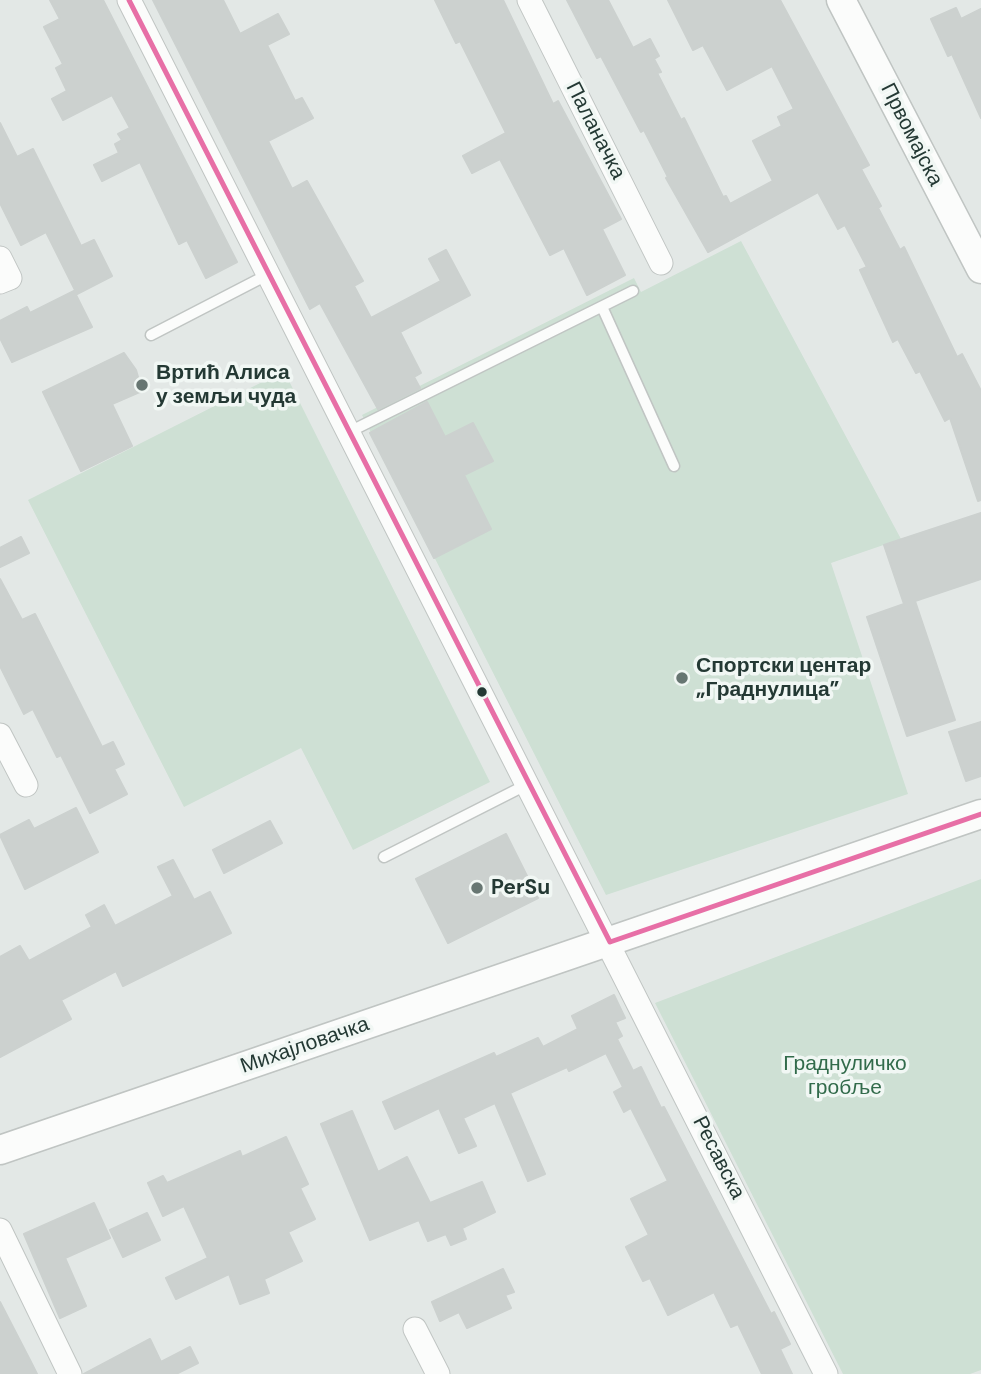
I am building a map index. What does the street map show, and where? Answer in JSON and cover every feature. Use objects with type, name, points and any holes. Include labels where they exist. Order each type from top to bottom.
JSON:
[{"type":"street","name":"Ресавска","points":[[129,0],[610,942],[826,1374]]},
{"type":"street","name":"Паланачка","points":[[529,0],[662,263]]},
{"type":"street","name":"Првомајска","points":[[841,0],[981,269]]},
{"type":"street","points":[[0,258],[10,278],[0,282]]},
{"type":"street","points":[[0,735],[26,785]]},
{"type":"street","name":"Михајловачка","points":[[0,1150],[981,814]]},
{"type":"street","points":[[0,1230],[70,1374]]},
{"type":"street","points":[[415,1329],[438,1374]]},
{"type":"lane","points":[[150,335],[269,274]]},
{"type":"lane","points":[[349,432],[603,309],[633,291]]},
{"type":"lane","points":[[603,309],[674,466]]},
{"type":"lane","points":[[384,857],[529,783]]},
{"type":"green space","name":"Спортски центар „Граднулица”","points":[[741,241],[901,539],[831,563],[908,794],[606,895],[362,415],[634,278],[641,292]]},
{"type":"green space","points":[[284,371],[490,782],[353,850],[301,748],[184,807],[28,500]]},
{"type":"green space","name":"Граднуличко гробље","points":[[981,879],[981,1370],[970,1374],[843,1374],[655,1003]]},
{"type":"building","points":[[50,0],[103,0],[237,262],[206,278],[187,240],[179,244],[140,162],[102,181],[94,165],[119,153],[115,144],[122,140],[118,134],[130,128],[112,95],[63,120],[52,99],[67,91],[56,68],[63,64],[44,27],[60,19]]},
{"type":"building","points":[[153,0],[223,0],[240,34],[278,14],[289,34],[267,45],[295,101],[302,98],[313,118],[268,141],[292,189],[307,181],[363,281],[354,286],[371,318],[441,281],[429,259],[446,250],[470,295],[400,332],[421,373],[414,377],[420,388],[378,409],[320,303],[310,309]]},
{"type":"building","points":[[435,0],[503,0],[553,104],[558,101],[621,219],[602,229],[625,275],[587,295],[564,248],[550,255],[500,159],[472,173],[463,156],[506,133],[460,41],[456,43]]},
{"type":"building","points":[[567,0],[608,0],[633,48],[650,39],[659,56],[654,59],[661,72],[657,73],[681,120],[684,118],[723,197],[726,196],[730,204],[773,181],[753,141],[782,126],[778,117],[794,109],[772,66],[727,90],[703,45],[693,50],[668,0],[780,0],[869,165],[861,169],[881,206],[878,208],[900,250],[904,247],[957,357],[962,354],[981,391],[981,500],[978,501],[950,418],[945,421],[920,371],[916,373],[898,339],[893,342],[860,270],[867,267],[845,225],[838,229],[818,192],[708,252],[666,178],[668,177],[644,130],[641,132],[601,56],[597,58]]},
{"type":"building","points":[[956,8],[961,19],[981,9],[981,118],[952,54],[948,56],[931,19]]},
{"type":"building","points":[[0,123],[17,157],[33,149],[81,246],[94,240],[112,276],[77,294],[46,232],[21,245],[0,203]]},
{"type":"building","points":[[74,291],[92,327],[12,362],[0,338],[0,321],[27,307],[30,313]]},
{"type":"building","points":[[124,353],[136,370],[142,391],[112,404],[132,446],[81,471],[43,392]]},
{"type":"building","points":[[427,402],[445,437],[473,423],[493,461],[464,475],[491,529],[434,558],[370,433]]},
{"type":"building","points":[[981,513],[981,579],[915,601],[955,720],[907,736],[867,617],[904,604],[884,545]]},
{"type":"building","points":[[21,537],[29,553],[0,567],[0,548]]},
{"type":"building","points":[[0,579],[22,620],[35,614],[102,747],[113,742],[124,764],[114,769],[127,794],[90,813],[61,755],[57,757],[33,709],[24,714],[0,666]]},
{"type":"building","points":[[981,722],[981,776],[966,781],[949,732]]},
{"type":"building","points":[[76,808],[98,852],[25,889],[0,835],[29,820],[34,829]]},
{"type":"building","points":[[270,821],[282,843],[224,873],[213,850]]},
{"type":"building","name":"PerSu","points":[[506,834],[538,898],[448,943],[416,879]]},
{"type":"building","points":[[173,860],[194,900],[210,892],[231,933],[123,986],[116,971],[61,1000],[71,1019],[0,1057],[0,957],[20,946],[29,961],[92,927],[86,915],[104,905],[115,926],[173,896],[158,867]]},
{"type":"building","points":[[614,995],[625,1018],[615,1022],[622,1036],[617,1039],[633,1071],[641,1067],[771,1314],[774,1312],[790,1344],[780,1349],[792,1374],[762,1374],[738,1324],[731,1327],[714,1292],[668,1315],[650,1278],[643,1281],[626,1247],[649,1235],[631,1199],[668,1181],[631,1108],[624,1112],[614,1092],[623,1087],[606,1053],[569,1071],[567,1067],[510,1093],[545,1174],[528,1181],[495,1103],[463,1118],[476,1146],[459,1153],[439,1108],[395,1129],[383,1102],[494,1053],[496,1057],[538,1038],[543,1047],[578,1029],[572,1016]]},
{"type":"building","points":[[352,1111],[378,1172],[407,1157],[430,1203],[482,1182],[495,1212],[462,1228],[466,1239],[451,1245],[446,1234],[428,1241],[419,1220],[370,1240],[321,1124]]},
{"type":"building","points":[[286,1137],[308,1184],[300,1188],[315,1219],[288,1232],[302,1261],[264,1279],[269,1293],[240,1304],[229,1274],[176,1299],[166,1278],[208,1258],[184,1206],[163,1216],[148,1183],[163,1176],[167,1183],[240,1151],[242,1157]]},
{"type":"building","points":[[94,1203],[110,1238],[65,1258],[86,1306],[60,1318],[24,1234]]},
{"type":"building","points":[[147,1213],[160,1240],[123,1257],[110,1230]]},
{"type":"building","points":[[503,1269],[514,1292],[505,1295],[511,1308],[467,1328],[459,1312],[440,1321],[432,1302]]},
{"type":"building","points":[[0,1302],[31,1362],[37,1374],[0,1374]]},
{"type":"building","points":[[150,1339],[161,1362],[190,1347],[198,1363],[176,1374],[84,1374]]},
{"type":"transit line","points":[[129,0],[610,942],[981,814]]},
{"type":"place","name":"Вртић Алиса у земљи чуда","points":[[142,385]]},
{"type":"place","name":"Спортски центар „Граднулица”","points":[[682,678]]},
{"type":"place","name":"PerSu","points":[[477,888]]}]
